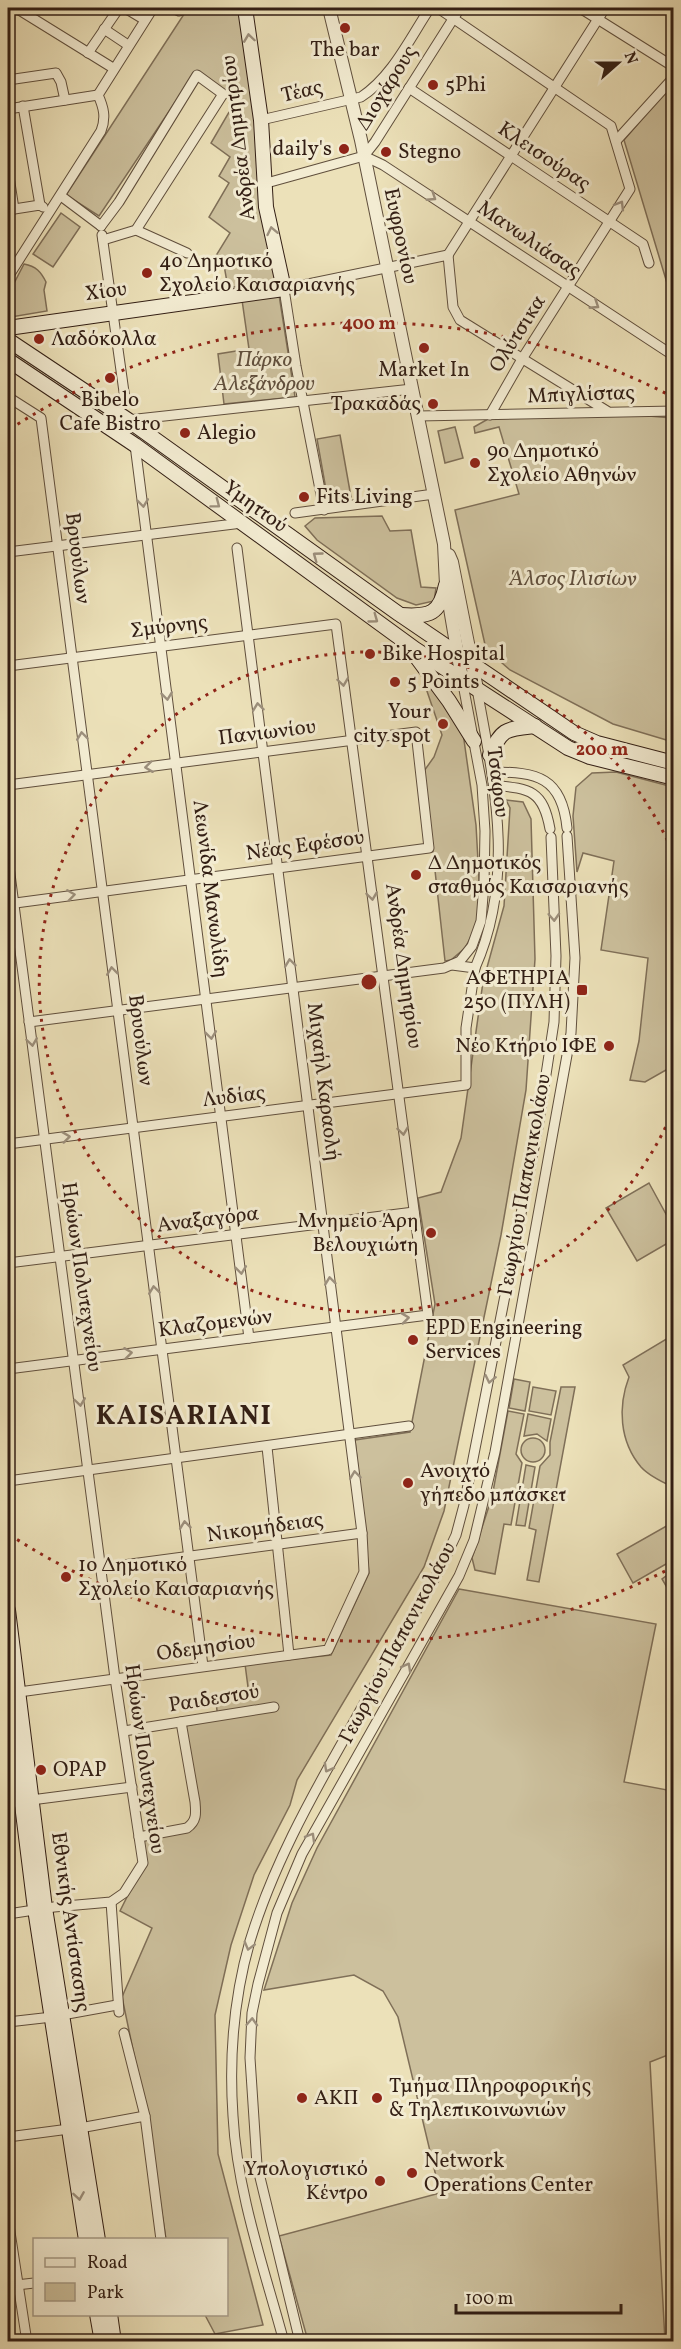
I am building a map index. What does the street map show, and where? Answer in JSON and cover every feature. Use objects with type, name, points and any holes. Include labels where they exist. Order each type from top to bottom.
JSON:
[{"type":"main road","name":"Ανδρέα Δημητρίου","points":[[245,8],[261,120],[263,184],[284,289]]},
{"type":"main road","name":"Χίου","points":[[8,328],[284,289]]},
{"type":"main road","name":"Υμηττού","points":[[8,340],[128,420],[399,614],[574,733],[597,743],[674,763]]},
{"type":"main road","name":"Υμηττού","points":[[8,360],[135,445],[406,642],[568,748],[590,758],[674,778]]},
{"type":"main road","points":[[399,614],[414,615],[436,609],[442,603],[446,585]]},
{"type":"main road","points":[[406,642],[449,700],[474,741]]},
{"type":"main road","points":[[489,755],[498,737],[505,732],[535,726]]},
{"type":"main road","name":"Εθνικής Αντίστασης","points":[[8,1610],[13,1692],[40,1909],[75,2129],[98,2238]]},
{"type":"main road","name":"Εθνικής Αντίστασης","points":[[75,2129],[86,2238]]},
{"type":"main road","points":[[98,2316],[102,2342]]},
{"type":"main road","points":[[110,2316],[114,2342]]},
{"type":"street","points":[[16,8],[114,68]]},
{"type":"street","points":[[88,53],[119,8]]},
{"type":"street","points":[[125,8],[145,20]]},
{"type":"street","points":[[98,95],[153,8]]},
{"type":"street","name":"Ευφρονίου","points":[[329,8],[364,156],[444,544],[446,585],[462,679]]},
{"type":"street","name":"Διοχάρους","points":[[351,99],[369,92],[385,76],[430,8]]},
{"type":"street","points":[[438,8],[611,126],[616,141],[674,77]]},
{"type":"street","name":"Διοχάρους","points":[[364,156],[460,8]]},
{"type":"street","points":[[580,8],[674,67]]},
{"type":"street","points":[[605,8],[448,255],[456,314],[460,320],[607,411]]},
{"type":"street","points":[[105,29],[128,45]]},
{"type":"street","points":[[8,80],[56,73],[61,82],[65,100]]},
{"type":"street","points":[[125,399],[101,226],[197,75],[223,94],[136,231]]},
{"type":"street","name":"Κλεισούρας","points":[[409,88],[643,244],[649,263]]},
{"type":"street","points":[[8,109],[98,95]]},
{"type":"street","points":[[8,277],[61,196],[104,122],[102,104],[98,95]]},
{"type":"street","name":"Τέας","points":[[261,120],[351,99]]},
{"type":"street","points":[[23,106],[40,205]]},
{"type":"street","name":"Ολύτσικα","points":[[490,415],[522,359],[630,189],[616,141]]},
{"type":"street","points":[[263,184],[364,156]]},
{"type":"street","name":"Μανωλιάσας","points":[[364,156],[383,165],[674,356]]},
{"type":"street","points":[[8,170],[11,209],[40,205],[50,211]]},
{"type":"street","points":[[61,196],[101,226]]},
{"type":"street","points":[[103,240],[136,231],[187,253]]},
{"type":"street","name":"Χίου","points":[[284,289],[448,255]]},
{"type":"street","name":"Ανδρέα Δημητρίου","points":[[284,289],[324,510]]},
{"type":"street","points":[[128,420],[412,389]]},
{"type":"street","name":"Βρυούλων","points":[[8,396],[40,418],[203,1666]]},
{"type":"street","name":"Μπιγλίστας","points":[[418,417],[674,411]]},
{"type":"street","name":"Λεωνίδα Μανωλίδη","points":[[135,445],[249,1338]]},
{"type":"street","points":[[295,513],[434,494]]},
{"type":"street","points":[[8,509],[8,517]]},
{"type":"street","points":[[8,552],[242,523]]},
{"type":"street","name":"Ευφρονίου","points":[[444,544],[452,562],[477,689]]},
{"type":"street","name":"Μιχαήλ Καραολή","points":[[237,548],[362,1533],[364,1572],[328,1650]]},
{"type":"street","name":"Ανδρέα Δημητρίου","points":[[336,624],[428,1315]]},
{"type":"street","name":"Σμύρνης","points":[[8,666],[336,624]]},
{"type":"street","name":"Τσάφου","points":[[452,965],[460,961],[472,946],[481,921],[485,831],[482,785],[462,679]]},
{"type":"street","name":"Τσάφου","points":[[466,1085],[466,1028],[475,968],[489,928],[499,871],[499,835],[494,784],[477,689]]},
{"type":"street","name":"Πανιωνίου","points":[[8,785],[416,732],[429,848]]},
{"type":"street","name":"Γεωργίου Παπανικολάου","points":[[300,2342],[257,2165],[250,2080],[252,2013],[268,1942],[302,1854],[459,1576],[474,1540],[501,1420],[571,1033],[574,958],[565,809],[562,800],[544,781],[531,774],[492,772]]},
{"type":"street","name":"Γεωργίου Παπανικολάου","points":[[284,2342],[250,2212],[235,2142],[232,2078],[235,2014],[250,1941],[294,1832],[440,1569],[456,1535],[462,1515],[538,1127],[554,1022],[556,956],[547,813],[537,797],[525,789],[494,784]]},
{"type":"street","name":"Νέας Εφέσου","points":[[10,904],[429,848]]},
{"type":"street","name":"Ηρώων Πολυτεχνείου","points":[[8,859],[10,904],[29,1022],[101,1568],[143,1863],[124,1893],[111,1902]]},
{"type":"street","points":[[29,1022],[452,965],[475,968]]},
{"type":"street","name":"Λυδίας","points":[[8,1144],[466,1085]]},
{"type":"street","name":"Αναξαγόρα","points":[[8,1263],[414,1212]]},
{"type":"street","name":"Κλαζομενών","points":[[8,1369],[428,1315]]},
{"type":"street","points":[[8,1481],[409,1426]]},
{"type":"street","points":[[267,1447],[289,1655]]},
{"type":"street","name":"Νικομήδειας","points":[[101,1568],[362,1533]]},
{"type":"street","name":"Οδεμησίου","points":[[13,1692],[328,1650]]},
{"type":"street","name":"Ραιδεστού","points":[[124,1731],[274,1707]]},
{"type":"street","points":[[139,1837],[187,1828],[193,1824],[196,1815],[195,1802],[181,1722]]},
{"type":"street","points":[[8,1803],[132,1787]]},
{"type":"street","points":[[8,1914],[111,1902],[118,2008],[8,2022]]},
{"type":"street","points":[[124,2032],[145,2116],[161,2238]]},
{"type":"street","points":[[8,2137],[75,2129],[145,2116]]},
{"type":"street","points":[[8,2219],[27,2342]]},
{"type":"street","points":[[8,2286],[33,2283]]},
{"type":"green space","name":"Πάρκο Αλεξάνδρου","points":[[188,8],[240,8],[256,120],[258,186],[277,280],[228,288],[224,265],[209,267],[230,233],[209,217],[229,183],[219,176],[230,157],[211,143],[235,102],[194,74],[99,216],[66,195]]},
{"type":"green space","points":[[673,83],[673,303],[624,140]]},
{"type":"green space","points":[[61,213],[80,227],[53,267],[33,254]]},
{"type":"green space","points":[[24,264],[38,270],[46,282],[44,290],[47,311],[11,317],[8,314],[9,293]]},
{"type":"green space","name":"Πάρκο Αλεξάνδρου","points":[[279,295],[295,397],[224,404],[218,354],[249,349],[242,300]]},
{"type":"green space","name":"Άλσος Ιλισίων","points":[[612,413],[673,418],[673,742],[613,724],[510,670],[486,649],[455,510],[519,494],[499,427],[475,433],[474,427],[488,419]]},
{"type":"green space","points":[[455,427],[463,458],[445,463],[438,431]]},
{"type":"green space","points":[[340,435],[351,497],[328,501],[317,439]]},
{"type":"green space","points":[[382,516],[390,531],[411,530],[421,587],[436,588],[434,601],[416,605],[397,598],[317,540],[305,526],[315,518]]},
{"type":"green space","points":[[417,662],[463,733],[476,825],[480,897],[478,916],[465,948],[451,960],[445,961],[424,771],[434,757],[442,735]]},
{"type":"green space","points":[[616,772],[673,787],[673,1066],[645,1082],[630,1080],[639,1041],[648,958],[601,950],[614,861],[583,853],[577,872],[573,816],[576,787],[592,773]]},
{"type":"green space","points":[[506,800],[523,802],[531,819],[535,959],[526,1090],[501,1235],[444,1511],[424,1567],[297,1780],[290,1805],[254,1875],[231,1945],[215,2015],[218,2154],[263,2325],[215,2334],[206,2316],[228,2316],[228,2238],[166,2238],[147,2117],[122,1997],[152,1928],[120,1911],[144,1863],[143,1840],[194,1827],[185,1726],[218,1719],[216,1702],[249,1695],[245,1664],[331,1655],[369,1573],[355,1440],[410,1432],[435,1304],[418,1198],[441,1192],[461,1138],[483,982],[504,906],[510,808]]},
{"type":"green space","points":[[649,1183],[673,1227],[673,1240],[637,1261],[606,1208]]},
{"type":"green space","points":[[673,1335],[673,1487],[648,1473],[634,1457],[625,1435],[622,1411],[629,1377],[623,1365]]},
{"type":"green space","points":[[514,1379],[530,1382],[525,1411],[509,1408]]},
{"type":"green space","points":[[533,1387],[556,1391],[551,1415],[529,1411]]},
{"type":"green space","points":[[561,1387],[575,1387],[539,1582],[527,1580],[536,1530],[529,1528],[540,1466],[550,1455],[550,1442]]},
{"type":"green space","points":[[508,1411],[524,1414],[516,1454],[522,1463],[511,1525],[504,1524],[495,1574],[475,1570],[472,1558],[492,1497]]},
{"type":"green space","points":[[528,1414],[551,1419],[547,1441],[537,1434],[524,1436]]},
{"type":"green space","points":[[533,1438],[542,1441],[545,1450],[542,1459],[533,1462],[524,1459],[521,1450],[524,1441]]},
{"type":"green space","points":[[526,1465],[535,1467],[525,1526],[516,1525]]},
{"type":"green space","points":[[670,1524],[673,1530],[673,1560],[633,1583],[617,1554]]},
{"type":"green space","points":[[673,1571],[673,1598],[662,1579]]},
{"type":"green space","points":[[459,1589],[656,1624],[624,1782],[673,1791],[673,2053],[650,2062],[665,2341],[308,2341],[279,2236],[440,2193],[398,2017],[383,1991],[354,1975],[264,1990],[292,1903],[317,1848]]},
{"type":"place","name":"The bar","points":[[345,28]]},
{"type":"place","name":"5Phi","points":[[433,85]]},
{"type":"place","name":"daily's","points":[[344,149]]},
{"type":"place","name":"Stegno","points":[[386,152]]},
{"type":"place","name":"4ο Δημοτικό Σχολείο Καισαριανής","points":[[147,273]]},
{"type":"place","name":"Λαδόκολλα","points":[[39,339]]},
{"type":"place","name":"Market In","points":[[424,348]]},
{"type":"place","name":"Bibelo Cafe Bistro","points":[[110,378]]},
{"type":"place","name":"Τρακαδάς","points":[[433,404]]},
{"type":"place","name":"Alegio","points":[[185,433]]},
{"type":"place","name":"9ο Δημοτικό Σχολείο Αθηνών","points":[[475,463]]},
{"type":"place","name":"Fits Living","points":[[304,497]]},
{"type":"place","name":"Bike Hospital","points":[[370,654]]},
{"type":"place","name":"5 Points","points":[[395,682]]},
{"type":"place","name":"Your city spot","points":[[443,724]]},
{"type":"place","name":"Δ Δημοτικός σταθμός Καισαριανής","points":[[416,875]]},
{"type":"place","name":"ΑΦΕΤΗΡΙΑ 250 (ΠΥΛΗ)","points":[[582,990]]},
{"type":"place","name":"Νέο Κτήριο ΙΦΕ","points":[[609,1046]]},
{"type":"place","name":"Μνημείο Άρη Βελουχιώτη","points":[[431,1233]]},
{"type":"place","name":"EPD Engineering Services","points":[[413,1340]]},
{"type":"place","name":"Ανοιχτό γήπεδο μπάσκετ","points":[[408,1483]]},
{"type":"place","name":"1ο Δημοτικό Σχολείο Καισαριανής","points":[[66,1577]]},
{"type":"place","name":"OPAP","points":[[41,1770]]},
{"type":"place","name":"ΑΚΠ","points":[[302,2098]]},
{"type":"place","name":"Τμήμα Πληροφορικής & Τηλεπικοινωνιών","points":[[377,2098]]},
{"type":"place","name":"Network Operations Center","points":[[412,2173]]},
{"type":"place","name":"Υπολογιστικό Κέντρο","points":[[380,2181]]},
{"type":"district","name":"KAISARIANI","points":[[184,1417]]}]
